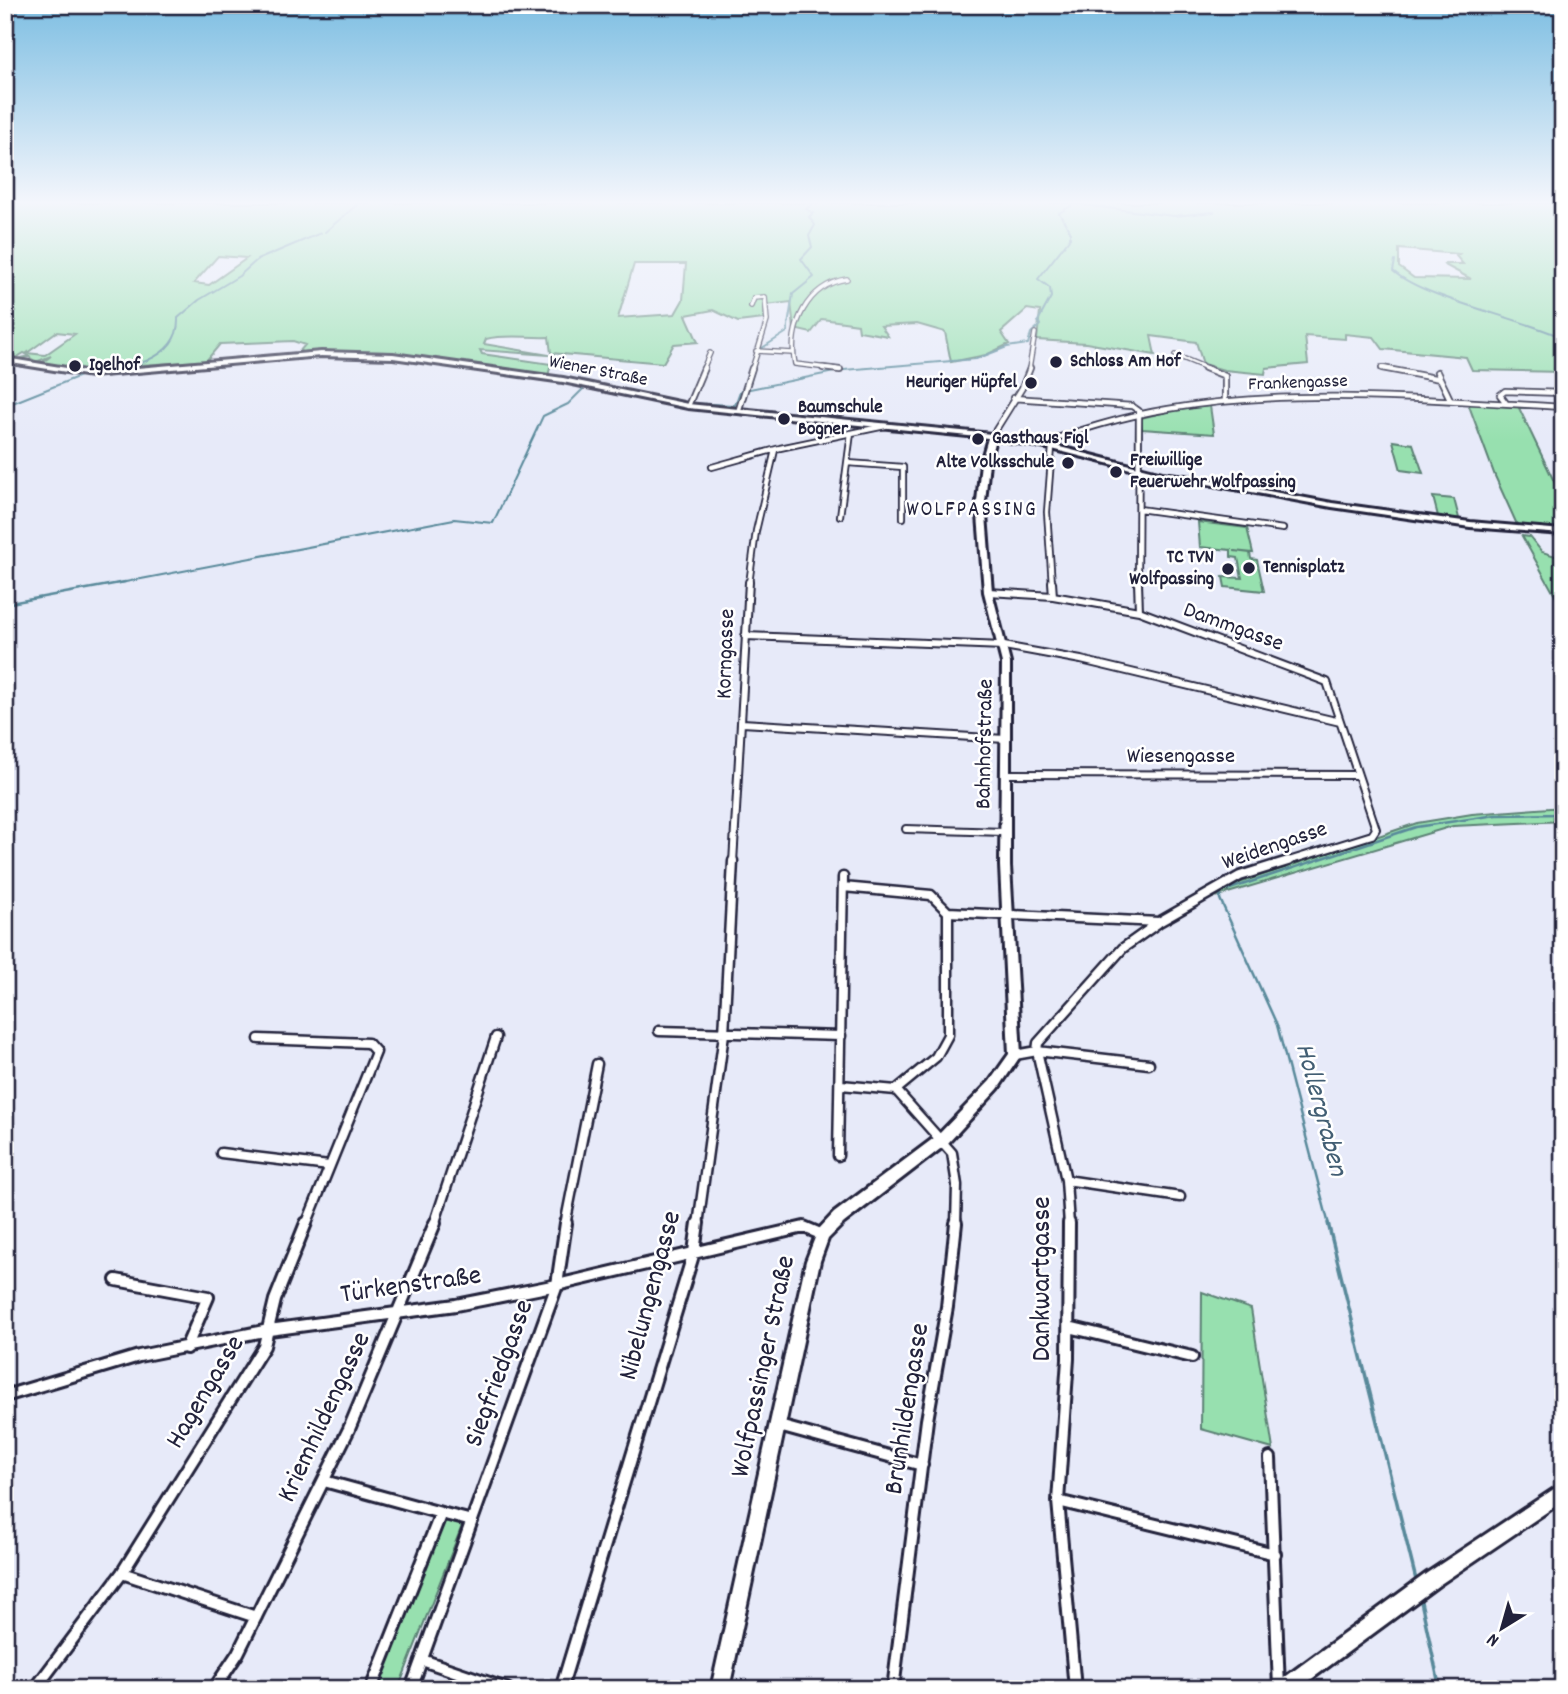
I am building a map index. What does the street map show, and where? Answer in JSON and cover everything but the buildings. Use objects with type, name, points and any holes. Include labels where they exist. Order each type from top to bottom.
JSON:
[{"type":"main road","name":"Wiener Straße","points":[[5,360],[91,374],[321,354],[386,356],[586,385],[689,404],[992,436],[1039,444],[1140,469],[1413,518],[1563,533]]},
{"type":"main road","name":"Bahnhofstraße","points":[[992,436],[985,462],[981,502],[988,592],[1004,646],[1004,832],[1015,1055]]},
{"type":"main road","name":"Wolfpassinger Straße","points":[[720,1689],[813,1261],[823,1235],[839,1218],[943,1139],[995,1085],[1015,1055]]},
{"type":"main road","points":[[1281,1689],[1563,1491]]},
{"type":"street","points":[[830,282],[806,301],[793,353],[795,364],[840,370]]},
{"type":"street","points":[[739,409],[767,321],[765,297],[754,298],[751,306]]},
{"type":"street","points":[[992,436],[1013,398],[1023,387],[1035,333]]},
{"type":"street","points":[[758,351],[793,353]]},
{"type":"street","points":[[689,404],[710,353]]},
{"type":"street","points":[[1175,355],[1225,376],[1225,401]]},
{"type":"street","points":[[1382,368],[1440,379]]},
{"type":"street","points":[[1437,372],[1450,399]]},
{"type":"street","points":[[1506,403],[1500,395],[1505,391],[1563,393]]},
{"type":"street","name":"Frankengasse","points":[[1039,444],[1138,414],[1225,401],[1347,395],[1563,407]]},
{"type":"street","points":[[1013,398],[1132,407],[1139,411],[1140,469],[1136,531],[1139,611]]},
{"type":"street","points":[[712,467],[885,426]]},
{"type":"street","points":[[840,516],[851,433]]},
{"type":"street","points":[[1052,447],[1047,512],[1053,596]]},
{"type":"street","name":"Korngasse","points":[[733,862],[745,636],[756,531],[775,450]]},
{"type":"street","points":[[848,463],[903,467],[903,518]]},
{"type":"street","points":[[1139,509],[1283,529]]},
{"type":"street","name":"Dammgasse","points":[[988,592],[1053,596],[1139,611],[1327,682],[1373,815]]},
{"type":"street","points":[[745,636],[1004,646],[1082,660],[1340,722]]},
{"type":"street","points":[[742,723],[1005,739]]},
{"type":"street","name":"Wiesengasse","points":[[1004,774],[1357,775]]},
{"type":"street","name":"Weidengasse","points":[[1159,922],[1209,891],[1240,876],[1372,835],[1376,829],[1373,815]]},
{"type":"street","points":[[906,829],[1004,832]]},
{"type":"street","name":"Nibelungengasse","points":[[561,1689],[694,1252],[724,1034],[733,862]]},
{"type":"street","points":[[838,1156],[843,882],[931,895],[948,912],[1159,922]]},
{"type":"street","points":[[896,1090],[936,1057],[948,1035],[948,912]]},
{"type":"street","points":[[1037,1051],[1038,1043],[1123,948],[1159,922]]},
{"type":"street","points":[[659,1031],[841,1036]]},
{"type":"street","name":"Kriemhildengasse","points":[[214,1689],[256,1617],[324,1481],[399,1312],[449,1187],[496,1037]]},
{"type":"street","name":"Hagengasse","points":[[35,1689],[122,1573],[264,1346],[275,1300],[376,1052],[368,1043],[259,1038]]},
{"type":"street","points":[[1015,1055],[1037,1051],[1149,1064]]},
{"type":"street","name":"Dankwartgasse","points":[[1037,1051],[1066,1180],[1070,1241],[1069,1328],[1058,1501],[1075,1689]]},
{"type":"street","name":"Siegfriedgasse","points":[[411,1689],[557,1285],[563,1237],[597,1064]]},
{"type":"street","points":[[841,1085],[896,1090],[943,1139]]},
{"type":"street","name":"Brunhildengasse","points":[[893,1689],[955,1242],[957,1185],[953,1153],[943,1139]]},
{"type":"street","points":[[221,1153],[329,1166]]},
{"type":"street","points":[[1066,1180],[1180,1197]]},
{"type":"street","name":"Türkenstraße","points":[[5,1396],[40,1388],[139,1356],[269,1330],[399,1312],[557,1285],[804,1227],[823,1235]]},
{"type":"street","points":[[116,1280],[208,1297],[186,1348]]},
{"type":"street","points":[[1069,1328],[1192,1357]]},
{"type":"street","points":[[779,1426],[922,1465]]},
{"type":"street","points":[[1270,1458],[1281,1689]]},
{"type":"street","points":[[324,1481],[472,1521]]},
{"type":"street","points":[[1058,1501],[1275,1554]]},
{"type":"street","points":[[371,1689],[441,1513]]},
{"type":"street","points":[[122,1573],[256,1617]]},
{"type":"street","points":[[422,1660],[507,1689]]},
{"type":"green space","points":[[5,282],[195,282],[209,285],[213,282],[629,282],[618,318],[675,314],[683,300],[684,282],[1563,282],[1563,372],[1472,370],[1466,357],[1383,349],[1374,337],[1345,334],[1345,339],[1305,336],[1308,364],[1266,368],[1265,374],[1224,370],[1203,364],[1196,342],[1151,336],[1155,355],[1086,343],[1037,340],[1040,311],[1027,309],[1001,332],[1009,344],[986,355],[951,362],[945,332],[917,324],[881,326],[888,336],[859,331],[858,324],[822,319],[811,333],[794,329],[791,302],[766,305],[763,319],[738,322],[713,310],[686,315],[698,342],[674,344],[663,363],[551,353],[549,337],[509,336],[486,339],[484,344],[549,355],[480,350],[482,354],[551,364],[548,376],[406,355],[298,353],[305,345],[293,341],[220,344],[206,361],[141,365],[129,370],[104,373],[40,364],[51,356],[36,362],[29,357],[18,359],[29,356],[24,353],[14,359],[12,355],[5,357]],"holes":[[[56,332],[75,334],[45,355],[27,353]]]},
{"type":"green space","points":[[1468,403],[1563,408],[1519,408],[1563,500],[1563,531],[1519,529],[1495,476]]},
{"type":"green space","points":[[1210,406],[1214,434],[1142,429],[1141,418],[1183,408]]},
{"type":"green space","points":[[1393,441],[1413,444],[1423,473],[1401,470]]},
{"type":"green space","points":[[1433,497],[1454,499],[1460,522],[1439,520]]},
{"type":"green space","points":[[1198,522],[1247,528],[1253,553],[1234,551],[1250,553],[1251,559],[1257,560],[1264,591],[1225,587],[1223,577],[1242,578],[1238,558],[1231,557],[1231,550],[1200,547]]},
{"type":"green space","points":[[1522,536],[1530,537],[1542,552],[1559,557],[1563,563],[1563,610]]},
{"type":"green space","points":[[1563,807],[1563,821],[1453,826],[1211,898],[1218,890],[1417,823],[1472,814]]},
{"type":"green space","points":[[1202,1292],[1251,1309],[1273,1449],[1201,1429]]},
{"type":"green space","points":[[445,1517],[463,1523],[398,1689],[376,1689]]},
{"type":"waterway","points":[[90,371],[132,366],[159,354],[170,344],[176,333],[178,318],[199,300],[229,282]]},
{"type":"waterway","points":[[759,350],[787,332],[793,294],[808,282]]},
{"type":"waterway","points":[[115,584],[454,519],[493,523],[543,416],[568,404],[589,383],[686,403],[735,405],[740,391],[844,370],[976,359],[1007,347],[1028,344],[1031,333],[1040,325],[1038,321],[1051,297],[1050,288],[1042,282]]},
{"type":"waterway","name":"Hollergraben","points":[[1410,282],[1449,299],[1563,338]]},
{"type":"waterway","points":[[5,406],[85,374]]},
{"type":"waterway","points":[[5,604],[125,582]]},
{"type":"waterway","name":"Hollergraben","points":[[1329,1225],[1277,1025],[1220,899],[1221,892],[1416,827],[1496,815],[1563,814]]},
{"type":"waterway","name":"Hollergraben","points":[[1328,1223],[1417,1584]]},
{"type":"waterway","name":"Hollergraben","points":[[1420,1597],[1440,1689]]},
{"type":"place","name":"Schloss Am Hof","points":[[1056,362]]},
{"type":"place","name":"Igelhof","points":[[75,366]]},
{"type":"place","name":"Heuriger Hüpfel","points":[[1031,383]]},
{"type":"place","name":"Baumschule Bogner","points":[[784,419]]},
{"type":"place","name":"Gasthaus Figl","points":[[978,439]]},
{"type":"place","name":"Alte Volksschule","points":[[1068,463]]},
{"type":"place","name":"Freiwillige Feuerwehr Wolfpassing","points":[[1116,472]]},
{"type":"place","name":"Tennisplatz","points":[[1249,568]]},
{"type":"place","name":"TC TVN Wolfpassing","points":[[1228,569]]},
{"type":"district","name":"WOLFPASSING","points":[[972,511]]}]
